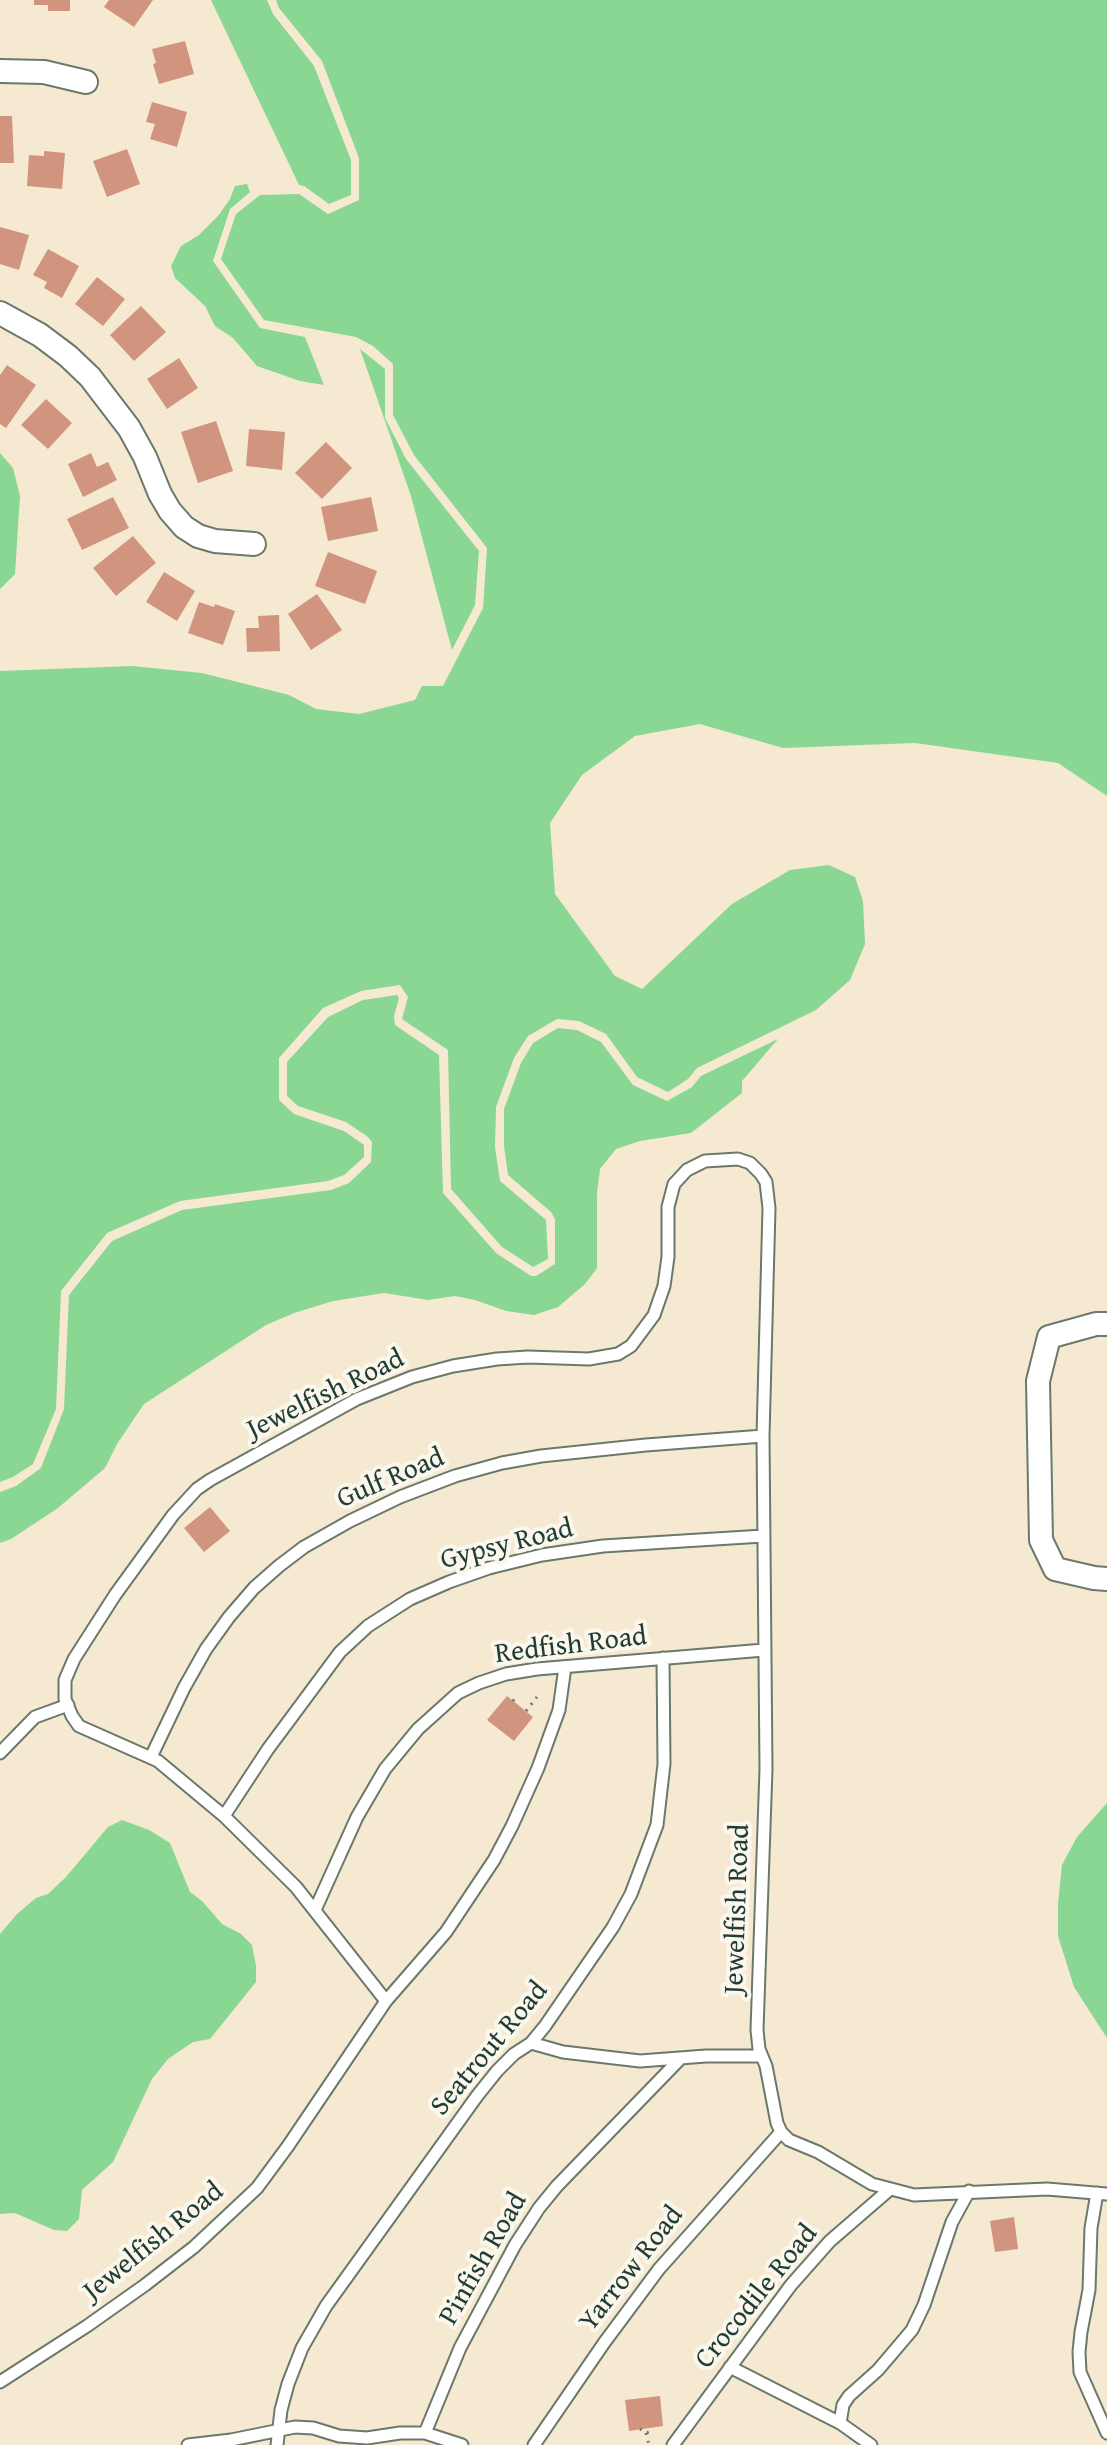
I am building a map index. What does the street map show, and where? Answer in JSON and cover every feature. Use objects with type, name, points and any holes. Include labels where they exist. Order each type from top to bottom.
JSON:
[{"type":"street","points":[[0,71],[44,72],[86,82]]},
{"type":"street","points":[[0,313],[40,335],[90,377],[129,428],[160,494],[184,527],[198,536],[215,541],[254,544]]},
{"type":"street","points":[[1107,1324],[1096,1324],[1049,1337],[1038,1381],[1041,1540],[1055,1569],[1107,1579]]},
{"type":"lane","name":"Jewelfish Road","points":[[68,1705],[65,1680],[74,1659],[115,1595],[173,1515],[210,1480],[357,1399],[412,1377],[497,1359],[589,1359],[618,1354],[631,1346],[654,1315],[664,1286],[668,1257],[668,1207],[674,1184],[687,1170],[705,1161],[738,1159],[750,1163],[766,1182],[769,1208],[763,1436],[766,1769],[757,2030],[781,2132]]},
{"type":"lane","name":"Gulf Road","points":[[151,1757],[184,1688],[229,1617],[254,1588],[279,1566],[304,1547],[350,1521],[455,1476],[502,1463],[646,1445],[763,1436]]},
{"type":"lane","name":"Gypsy Road","points":[[224,1816],[268,1749],[340,1652],[368,1626],[410,1599],[489,1568],[542,1555],[603,1546],[763,1536]]},
{"type":"lane","name":"Redfish Road","points":[[315,1910],[370,1792],[385,1769],[418,1729],[458,1693],[506,1674],[764,1650]]},
{"type":"lane","name":"Seatrout Road","points":[[277,2445],[288,2384],[302,2348],[326,2306],[477,2096],[514,2054],[531,2043],[582,1976],[631,1894],[657,1825],[664,1764],[663,1658]]},
{"type":"lane","name":"Jewelfish Road","points":[[0,2382],[145,2285],[194,2247],[257,2188],[386,2001],[446,1932],[500,1849],[538,1768],[554,1725],[565,1667]]},
{"type":"lane","points":[[0,1753],[35,1717],[68,1705],[79,1726],[151,1757],[224,1816],[296,1887],[386,2001]]},
{"type":"lane","points":[[531,2043],[563,2052],[640,2061],[762,2056]]},
{"type":"lane","name":"Pinfish Road","points":[[425,2433],[460,2348],[515,2245],[539,2208],[680,2059]]},
{"type":"lane","points":[[781,2132],[789,2140],[818,2152],[872,2184],[914,2195],[1047,2189],[1102,2194],[1091,2228],[1089,2290],[1079,2352],[1080,2372],[1107,2433]]},
{"type":"lane","name":"Yarrow Road","points":[[534,2445],[659,2269],[781,2132]]},
{"type":"lane","name":"Crocodile Road","points":[[673,2445],[791,2285],[820,2251],[889,2190]]},
{"type":"lane","points":[[840,2423],[843,2405],[849,2396],[878,2370],[912,2330],[924,2305],[952,2222],[969,2191]]},
{"type":"lane","points":[[730,2367],[840,2423],[871,2445]]},
{"type":"lane","points":[[188,2445],[295,2427],[367,2438],[425,2433],[462,2445]]},
{"type":"path","points":[[513,1701],[517,1695]]},
{"type":"path","points":[[526,1711],[537,1697]]},
{"type":"path","points":[[646,2433],[652,2428]]},
{"type":"path","points":[[640,2429],[646,2433],[649,2445]]},
{"type":"green space","points":[[211,0],[267,0],[273,14],[314,66],[351,160],[351,195],[329,204],[299,185]]},
{"type":"green space","points":[[276,0],[1107,0],[1107,796],[1058,763],[915,743],[783,748],[700,724],[635,736],[582,775],[550,823],[555,894],[615,976],[642,989],[732,904],[790,870],[829,865],[855,877],[863,901],[865,944],[850,980],[816,1010],[697,1068],[688,1079],[668,1092],[637,1077],[606,1034],[579,1021],[557,1019],[528,1036],[514,1058],[496,1107],[495,1147],[500,1181],[546,1220],[548,1259],[533,1267],[502,1247],[451,1189],[448,1050],[402,1019],[408,997],[400,985],[361,991],[323,1008],[279,1058],[279,1100],[294,1114],[344,1131],[364,1145],[364,1157],[344,1175],[328,1181],[180,1201],[107,1233],[61,1291],[56,1409],[33,1464],[0,1482],[0,671],[132,666],[202,673],[289,695],[316,709],[359,714],[415,700],[422,686],[443,686],[483,608],[487,548],[414,455],[393,415],[393,364],[373,346],[356,337],[264,320],[221,259],[236,214],[260,195],[299,194],[328,214],[359,200],[359,158],[322,61],[279,8]]},
{"type":"green space","points":[[247,184],[250,192],[230,209],[213,261],[260,328],[305,337],[324,385],[300,381],[257,366],[233,338],[215,326],[205,306],[175,278],[171,266],[181,246],[199,235],[218,216],[235,186]]},
{"type":"green space","points":[[360,349],[385,369],[385,418],[406,459],[479,551],[475,605],[452,650],[411,496]]},
{"type":"green space","points":[[0,453],[13,468],[20,496],[15,574],[0,589]]},
{"type":"green space","points":[[397,995],[395,1025],[439,1055],[443,1193],[496,1253],[531,1276],[555,1264],[555,1219],[508,1175],[504,1109],[521,1063],[533,1043],[558,1028],[577,1030],[601,1042],[633,1085],[667,1101],[692,1087],[701,1076],[778,1039],[742,1081],[742,1093],[691,1133],[640,1141],[616,1149],[600,1169],[597,1268],[585,1284],[558,1307],[534,1315],[506,1311],[455,1296],[428,1300],[384,1293],[333,1301],[294,1313],[266,1325],[144,1404],[105,1468],[58,1508],[0,1543],[0,1492],[16,1486],[41,1468],[64,1409],[69,1295],[112,1241],[182,1210],[331,1190],[349,1183],[371,1162],[372,1142],[346,1122],[298,1106],[287,1096],[287,1062],[328,1017],[363,1000]]},
{"type":"green space","points":[[1107,1803],[1107,2038],[1074,1987],[1058,1936],[1058,1904],[1062,1865],[1077,1837]]},
{"type":"green space","points":[[122,1820],[149,1830],[170,1843],[190,1892],[222,1924],[241,1934],[252,1945],[256,1982],[210,2039],[193,2042],[168,2059],[152,2079],[113,2162],[82,2190],[79,2219],[67,2231],[54,2230],[15,2213],[0,2214],[0,1934],[17,1914],[36,1898],[48,1894],[66,1877],[108,1827]]},
{"type":"building","points":[[34,0],[70,0],[70,11],[48,11],[48,5],[34,5]]},
{"type":"building","points":[[109,0],[153,0],[134,27],[104,7]]},
{"type":"building","points":[[185,41],[194,74],[159,84],[152,49]]},
{"type":"building","points":[[152,102],[187,112],[177,147],[150,139],[155,124],[146,122]]},
{"type":"building","points":[[0,116],[12,116],[14,163],[0,163]]},
{"type":"building","points":[[127,149],[140,184],[107,197],[93,161]]},
{"type":"building","points":[[44,151],[65,153],[62,189],[27,186],[29,155],[44,156]]},
{"type":"building","points":[[0,227],[29,235],[19,270],[0,264]]},
{"type":"building","points":[[48,249],[79,266],[62,298],[44,288],[47,282],[33,275]]},
{"type":"building","points":[[97,277],[125,299],[103,326],[75,304]]},
{"type":"building","points":[[141,306],[166,332],[134,361],[110,335]]},
{"type":"building","points":[[179,358],[198,388],[167,409],[147,379]]},
{"type":"building","points":[[7,365],[36,385],[6,428],[0,424],[0,375]]},
{"type":"building","points":[[46,399],[72,423],[48,449],[21,425]]},
{"type":"building","points":[[216,421],[233,471],[198,483],[181,432]]},
{"type":"building","points":[[249,429],[285,432],[282,470],[246,466]]},
{"type":"building","points":[[326,442],[352,468],[322,499],[295,473]]},
{"type":"building","points":[[91,453],[97,467],[108,462],[117,480],[83,497],[68,464]]},
{"type":"building","points":[[113,497],[129,528],[82,550],[67,519]]},
{"type":"building","points":[[371,497],[378,531],[328,541],[321,507]]},
{"type":"building","points":[[133,536],[156,563],[116,596],[93,568]]},
{"type":"building","points":[[328,552],[377,571],[365,604],[315,586]]},
{"type":"building","points":[[164,572],[195,591],[177,621],[146,602]]},
{"type":"building","points":[[317,594],[342,630],[311,650],[288,614]]},
{"type":"building","points":[[199,602],[235,611],[223,645],[188,633]]},
{"type":"building","points":[[279,615],[280,651],[247,652],[246,628],[259,628],[258,616]]},
{"type":"building","points":[[210,1507],[230,1531],[204,1552],[184,1528]]},
{"type":"building","points":[[507,1696],[533,1717],[514,1741],[487,1720]]},
{"type":"building","points":[[1014,2217],[1018,2249],[995,2252],[990,2221]]},
{"type":"building","points":[[660,2396],[663,2426],[629,2431],[625,2400]]}]
